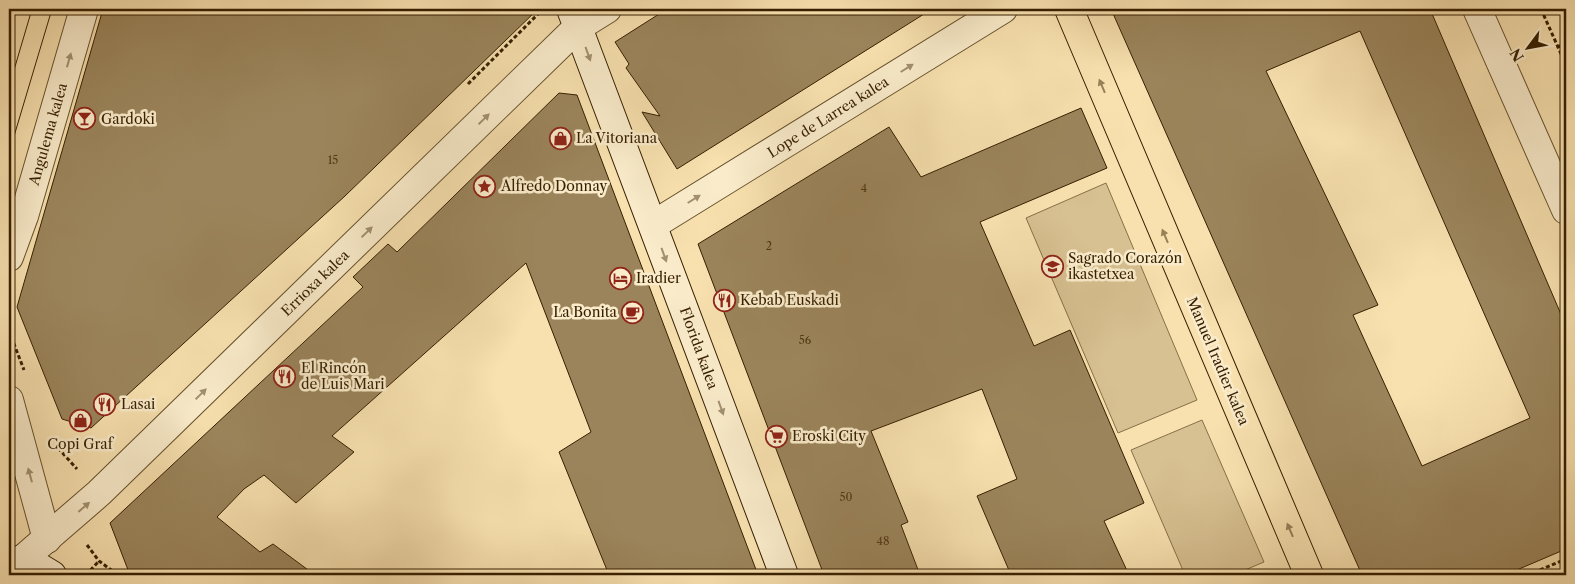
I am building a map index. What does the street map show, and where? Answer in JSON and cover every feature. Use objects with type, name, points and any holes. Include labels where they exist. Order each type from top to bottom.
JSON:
[{"type":"main road","name":"Manuel Iradier kalea","points":[[1069,9],[1309,575]]},
{"type":"street","name":"Angulema kalea","points":[[9,257],[24,216],[84,9]]},
{"type":"street","name":"Errioxa kalea","points":[[17,561],[47,539],[99,493],[574,18],[607,9]]},
{"type":"street","name":"Lope de Larrea kalea","points":[[653,225],[1003,9]]},
{"type":"street","points":[[1477,9],[1566,210]]},
{"type":"street","name":"Florida kalea","points":[[574,18],[784,575]]},
{"type":"street","points":[[9,400],[47,539]]},
{"type":"street","points":[[17,561],[52,575]]},
{"type":"path","points":[[466,86],[544,9]]},
{"type":"path","points":[[1541,9],[1566,65]]},
{"type":"path","points":[[1558,47],[1566,44]]},
{"type":"path","points":[[9,331],[26,377]]},
{"type":"path","points":[[57,446],[79,471]]},
{"type":"path","points":[[1528,575],[1566,559]]},
{"type":"path","points":[[86,575],[99,561],[118,575]]},
{"type":"shaded area","points":[[1106,183],[1197,400],[1118,433],[1026,218]]},
{"type":"shaded area","points":[[1202,420],[1264,562],[1233,575],[1185,575],[1131,450]]},
{"type":"building","points":[[103,9],[538,9],[345,196],[91,428],[62,419],[17,307]]},
{"type":"building","points":[[667,9],[932,9],[677,169],[642,112],[660,116],[626,68],[629,64],[615,42]]},
{"type":"building","points":[[1111,9],[1430,9],[1566,326],[1566,549],[1505,575],[1362,575]],"holes":[[[1360,31],[1530,418],[1422,466],[1353,315],[1378,305],[1266,71]]]},
{"type":"building","points":[[559,93],[577,95],[758,575],[609,575],[559,452],[591,432],[526,263],[332,436],[354,452],[296,503],[264,475],[244,489],[217,517],[260,552],[273,544],[315,575],[130,575],[110,523],[363,287],[353,277],[388,244],[397,252]]},
{"type":"building","points":[[1081,108],[1107,168],[980,222],[1034,346],[1070,330],[1144,503],[1104,521],[1129,575],[1011,575],[977,496],[1017,479],[982,389],[871,431],[908,522],[901,525],[920,575],[824,575],[698,244],[889,127],[921,177]]},
{"type":"tram line","points":[[9,87],[32,9]]},
{"type":"tram line","points":[[9,153],[52,9]]},
{"type":"place","name":"Gardoki","points":[[85,119]]},
{"type":"place","name":"La Vitoriana","points":[[560,138]]},
{"type":"place","name":"Alfredo Donnay","points":[[485,186]]},
{"type":"place","name":"Sagrado Corazón ikastetxea","points":[[1052,266]]},
{"type":"place","name":"Iradier","points":[[620,278]]},
{"type":"place","name":"Kebab Euskadi","points":[[724,300]]},
{"type":"place","name":"La Bonita","points":[[633,312]]},
{"type":"place","name":"El Rincón de Luis Mari","points":[[285,376]]},
{"type":"place","name":"Lasai","points":[[105,404]]},
{"type":"place","name":"Copi Graf","points":[[80,421]]},
{"type":"place","name":"Eroski City","points":[[776,436]]}]
